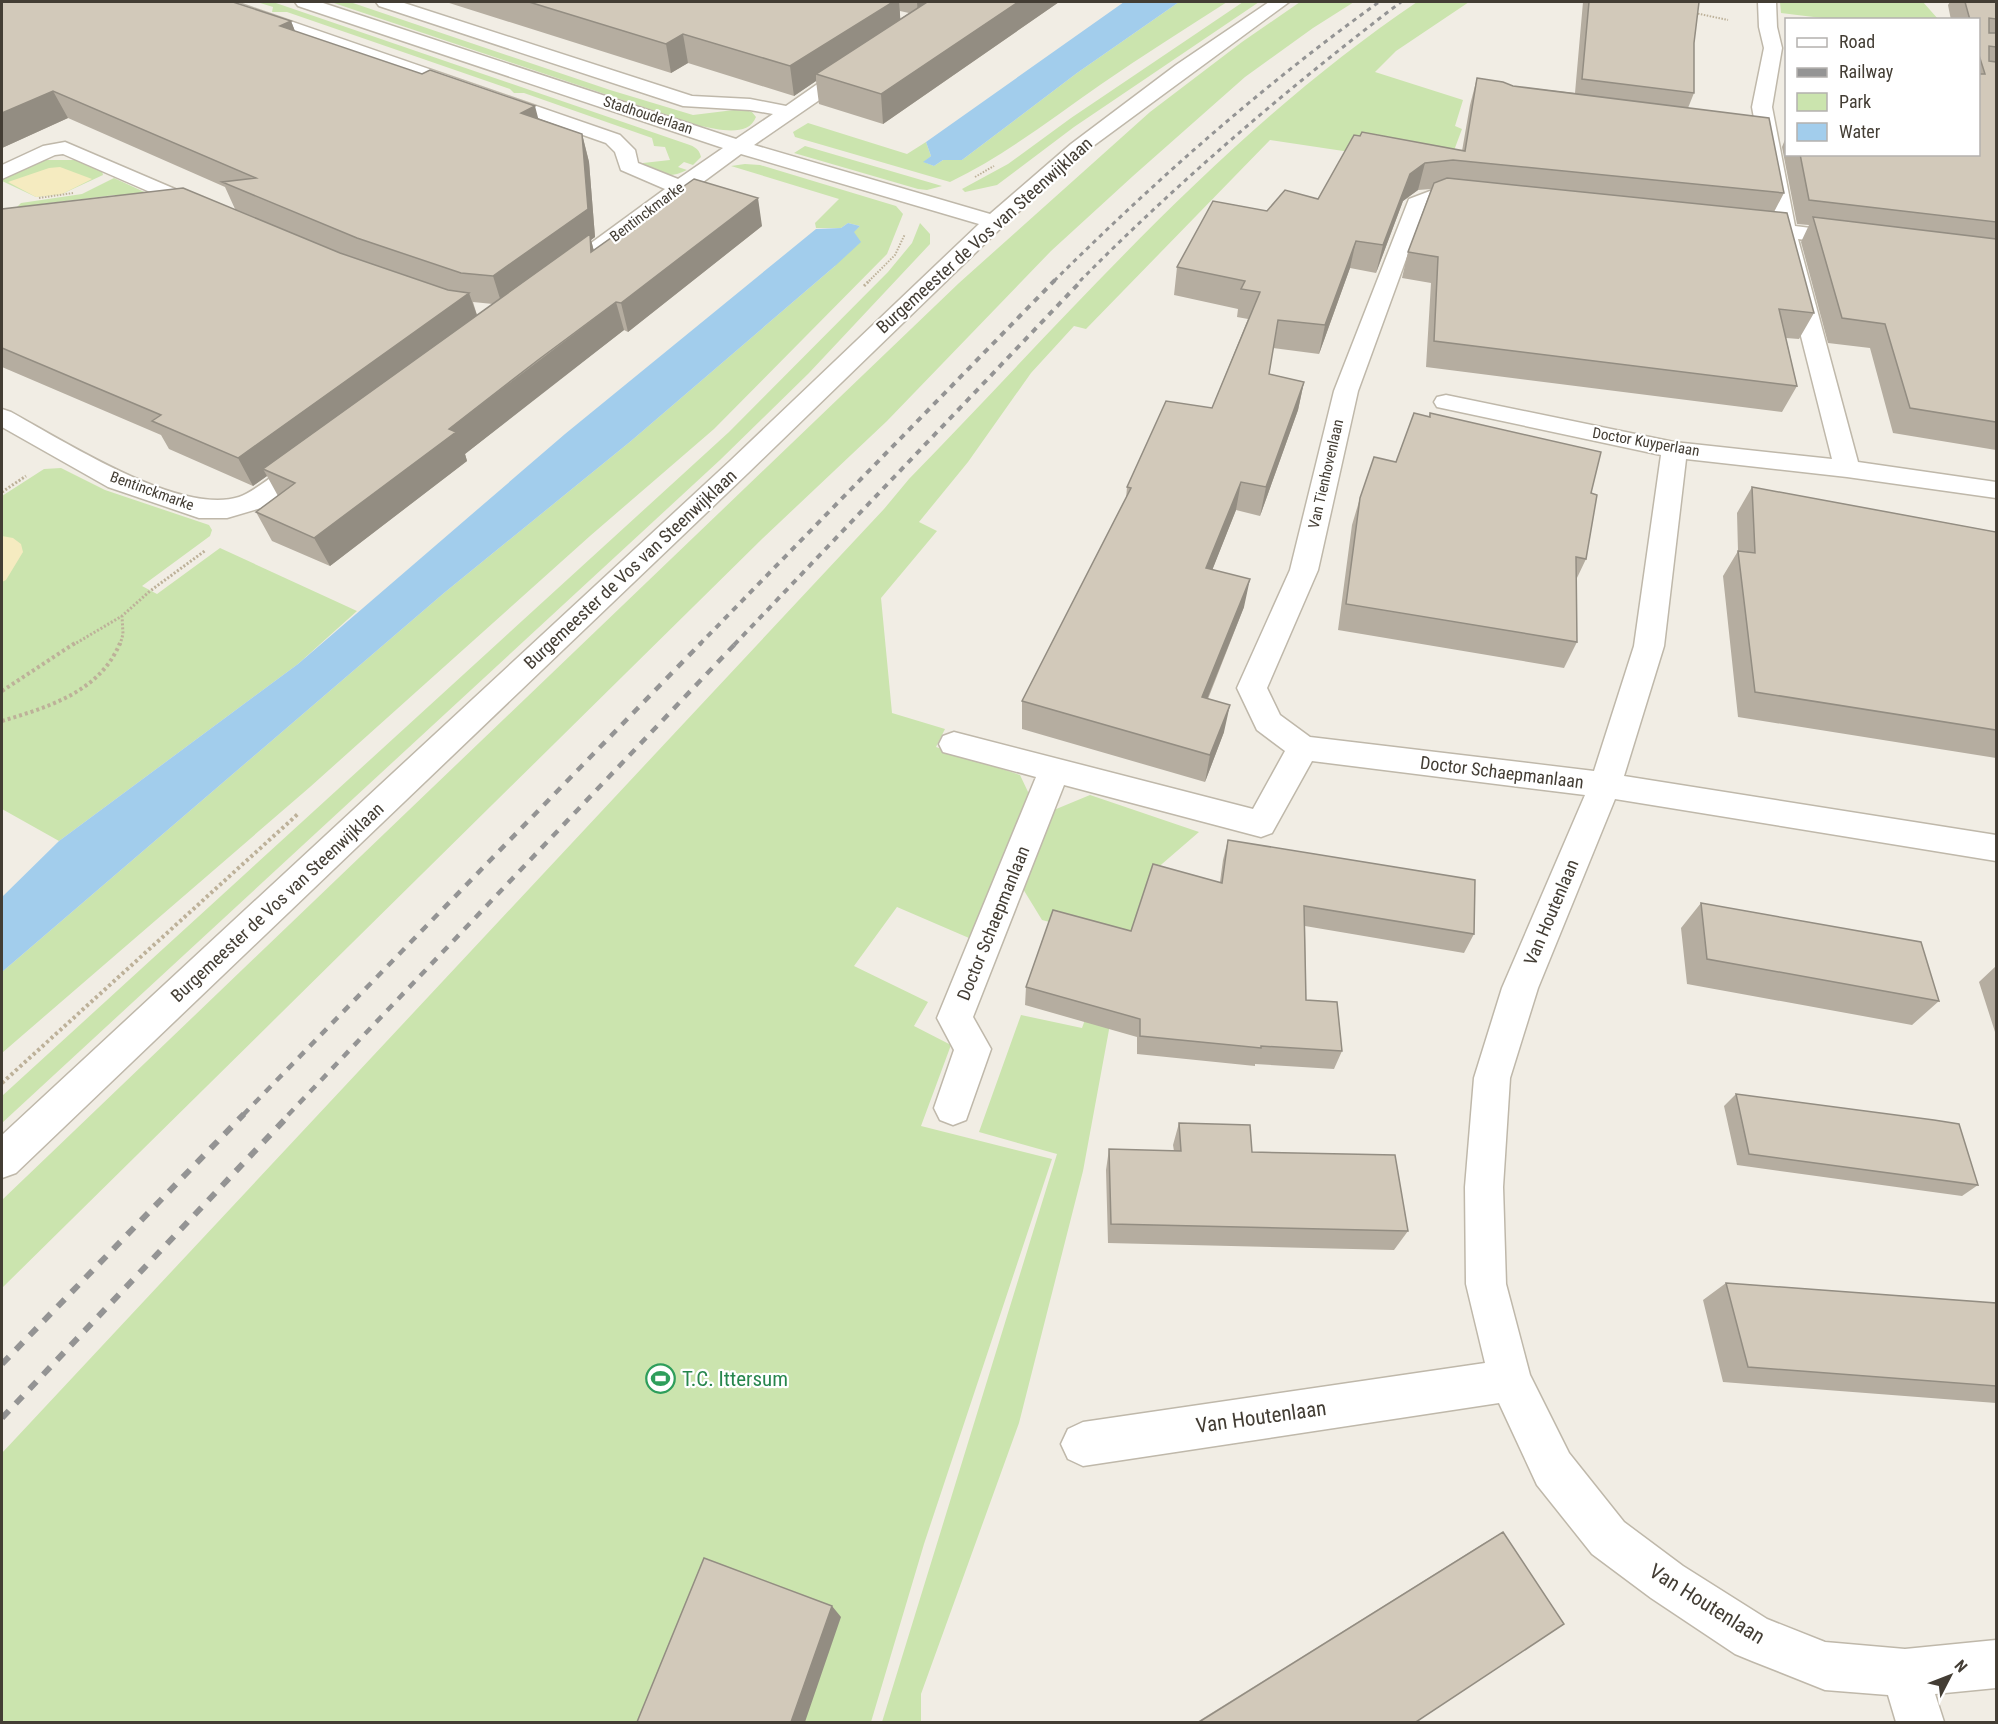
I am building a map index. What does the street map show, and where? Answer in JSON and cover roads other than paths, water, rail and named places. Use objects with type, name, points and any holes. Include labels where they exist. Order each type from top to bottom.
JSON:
[{"type":"street","name":"Stadhouderlaan","points":[[220,2],[613,139],[625,150],[628,166],[643,174],[680,187]]},
{"type":"street","name":"Stadhouderlaan","points":[[304,2],[740,146],[994,222]]},
{"type":"street","name":"Stadhouderlaan","points":[[385,2],[690,102],[709,104],[736,102],[765,105],[787,112]]},
{"type":"street","name":"Burgemeester de Vos van Steenwijklaan","points":[[2,1160],[739,467],[994,222],[1078,148],[1183,69],[1280,2]]},
{"type":"street","points":[[1767,2],[1772,48],[1762,107],[1785,231],[1847,469]]},
{"type":"street","points":[[1768,27],[1785,28]]},
{"type":"street","name":"Bentinckmarke","points":[[567,272],[680,187],[872,55]]},
{"type":"street","points":[[1745,135],[1768,138]]},
{"type":"street","points":[[2,173],[50,150],[65,148],[222,216]]},
{"type":"street","name":"Van Tienhovenlaan","points":[[1303,748],[1268,722],[1251,688],[1304,570],[1346,392],[1416,203],[1438,194],[1495,203]]},
{"type":"street","points":[[146,202],[180,198]]},
{"type":"street","points":[[1728,225],[1867,241]]},
{"type":"street","name":"Doctor Kuyperlaan","points":[[1446,402],[1674,450],[1847,469],[1996,490]]},
{"type":"street","name":"Bentinckmarke","points":[[2,417],[117,481],[199,509],[227,509],[252,502],[329,446]]},
{"type":"street","name":"Van Houtenlaan","points":[[1674,450],[1649,645],[1605,785],[1520,988],[1492,1078],[1484,1187],[1486,1284],[1510,1380],[1553,1469],[1608,1538],[1659,1576],[1752,1637],[1825,1666],[1905,1673],[1996,1664]]},
{"type":"street","points":[[954,744],[1261,824],[1303,748]]},
{"type":"street","name":"Doctor Schaepmanlaan","points":[[1303,748],[1605,785],[1996,848]]},
{"type":"street","name":"Doctor Schaepmanlaan","points":[[953,1108],[974,1049],[955,1018],[1054,771]]},
{"type":"street","name":"Van Houtenlaan","points":[[1083,1444],[1510,1380]]},
{"type":"street","points":[[1905,1673],[1920,1722]]},
{"type":"water","points":[[1124,2],[1179,2],[1077,73],[962,160],[943,160],[934,166],[923,162],[931,156],[926,142]]},
{"type":"water","points":[[848,223],[860,226],[854,232],[861,242],[835,266],[631,441],[444,593],[2,972],[2,897],[59,841],[298,664],[565,434],[816,229],[841,228]]},
{"type":"railway","points":[[1054,281],[1211,135],[1293,67],[1379,2]]},
{"type":"railway","points":[[1080,281],[1156,207],[1236,136],[1401,2]]},
{"type":"railway","points":[[734,645],[1082,280]]},
{"type":"railway","points":[[699,645],[1054,281]]},
{"type":"railway","points":[[243,1115],[701,643]]},
{"type":"railway","points":[[288,1115],[736,643]]},
{"type":"railway","points":[[2,1364],[244,1114]]},
{"type":"railway","points":[[2,1418],[290,1114]]},
{"type":"place","name":"T.C. Ittersum","points":[[661,1379]]}]
